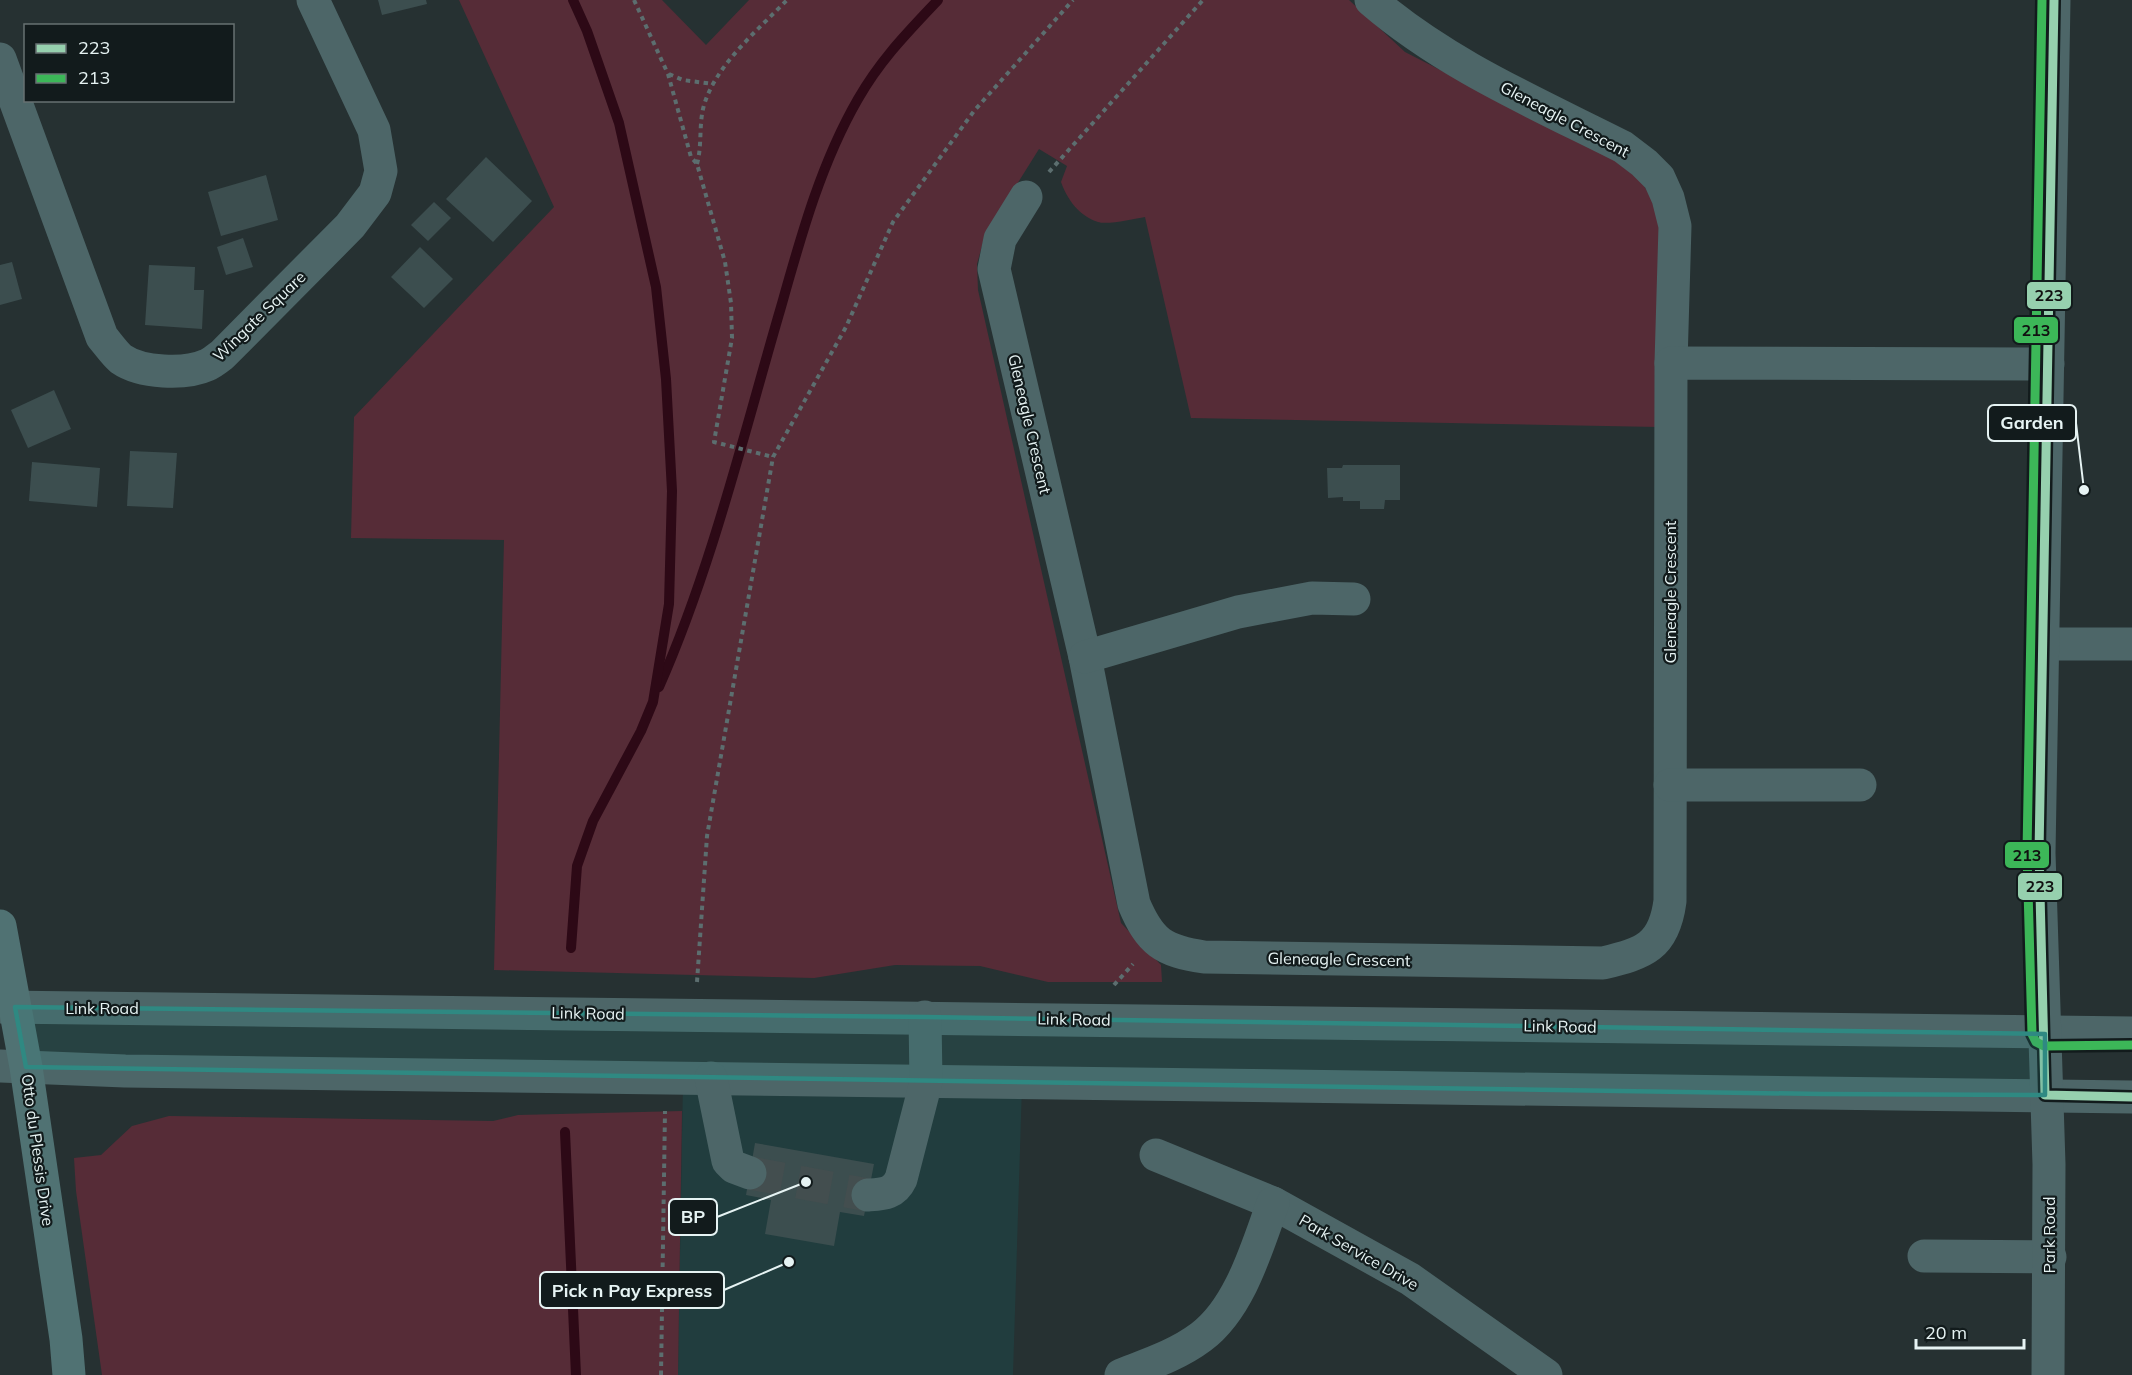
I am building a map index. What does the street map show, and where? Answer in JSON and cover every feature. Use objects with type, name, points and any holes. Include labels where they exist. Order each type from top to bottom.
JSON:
[{"type":"main road","name":"Otto du Plessis Drive","points":[[0,926],[13,1067],[66,1339],[69,1375]]},
{"type":"street","name":"Wingate Square","points":[[0,59],[102,338],[120,358],[134,366],[154,370],[184,370],[207,365],[222,355],[350,226],[375,193],[381,171],[374,130],[313,0]]},
{"type":"street","name":"Gleneagle Crescent","points":[[1026,197],[1000,238],[994,269],[1085,657],[1134,904],[1141,921],[1153,938],[1165,947],[1180,953],[1204,957],[1603,963],[1644,951],[1659,936],[1667,920],[1670,901],[1671,363],[1675,226],[1668,198],[1659,178],[1623,147],[1467,68],[1426,42],[1371,0]]},
{"type":"street","name":"Park Road","points":[[2048,1375],[2049,1164],[2039,854],[2054,0]]},
{"type":"street","points":[[1671,363],[2048,364]]},
{"type":"street","points":[[1085,657],[1238,612],[1312,598],[1354,599]]},
{"type":"street","points":[[2044,644],[2132,644]]},
{"type":"street","points":[[1670,785],[1860,785]]},
{"type":"street","name":"Link Road","points":[[8,1007],[2132,1034]]},
{"type":"street","points":[[868,1195],[890,1193],[898,1186],[926,1082],[925,1017]]},
{"type":"street","points":[[13,1067],[125,1071],[2132,1097]]},
{"type":"street","points":[[711,1078],[728,1161],[734,1167],[750,1173]]},
{"type":"street","name":"Park Service Drive","points":[[1156,1155],[1273,1203],[1410,1278],[1546,1375]]},
{"type":"street","points":[[1121,1375],[1173,1354],[1202,1336],[1219,1320],[1234,1298],[1273,1203]]},
{"type":"street","points":[[1924,1256],[2050,1257]]},
{"type":"path","points":[[634,0],[668,74],[691,157],[697,165],[725,262],[731,303],[732,338],[714,441],[773,457]]},
{"type":"path","points":[[697,165],[700,155],[703,110],[713,84],[733,56],[787,0]]},
{"type":"path","points":[[697,983],[707,836],[773,457],[846,327],[893,222],[974,111],[1073,0]]},
{"type":"path","points":[[1026,197],[1203,0]]},
{"type":"path","points":[[668,74],[683,80],[713,84]]},
{"type":"path","points":[[661,1375],[665,1101]]},
{"type":"highlighted area","points":[[15,1007],[925,1017],[2045,1034],[2045,1095],[1821,1094],[26,1067]]},
{"type":"shaded area","points":[[459,0],[662,0],[706,45],[749,0],[1349,0],[1405,52],[1611,157],[1641,181],[1659,217],[1659,427],[1191,418],[1145,217],[1102,223],[1085,216],[1070,201],[1061,182],[1067,166],[1039,149],[985,235],[977,264],[978,290],[1121,923],[1161,965],[1162,982],[1048,982],[980,966],[895,965],[814,978],[494,970],[504,540],[351,538],[354,417],[554,207]]},
{"type":"shaded area","points":[[683,1081],[1022,1085],[1013,1375],[678,1375]]},
{"type":"shaded area","points":[[682,1111],[678,1375],[102,1375],[76,1191],[74,1158],[101,1155],[132,1126],[169,1116],[493,1121],[518,1115]]},
{"type":"building","points":[[378,0],[426,0],[427,4],[382,15]]},
{"type":"building","points":[[486,157],[532,201],[493,242],[446,199]]},
{"type":"building","points":[[266,175],[278,220],[221,236],[208,192]]},
{"type":"building","points":[[434,202],[451,218],[428,241],[411,225]]},
{"type":"building","points":[[243,238],[253,267],[226,275],[217,247]]},
{"type":"building","points":[[420,247],[453,279],[424,308],[391,277]]},
{"type":"building","points":[[12,262],[22,299],[0,305],[0,265]]},
{"type":"building","points":[[149,265],[195,267],[194,290],[204,290],[202,329],[145,325]]},
{"type":"building","points":[[54,390],[71,429],[28,448],[11,410]]},
{"type":"building","points":[[130,451],[177,453],[173,508],[127,506]]},
{"type":"building","points":[[32,462],[100,468],[97,507],[29,501]]},
{"type":"building","points":[[1343,465],[1400,465],[1400,500],[1385,500],[1384,509],[1360,509],[1360,501],[1343,501],[1343,497],[1328,498],[1327,468],[1342,468]]},
{"type":"building","points":[[755,1143],[874,1164],[864,1216],[840,1212],[834,1246],[765,1234],[771,1200],[746,1195]]},
{"type":"waterway","points":[[571,948],[577,866],[593,821],[641,731],[653,702],[669,604],[672,491],[666,379],[656,287],[619,123],[587,31],[573,0]]},
{"type":"waterway","points":[[659,687],[711,547],[796,254],[813,200],[833,149],[858,99],[876,71],[938,0]]},
{"type":"waterway","points":[[565,1132],[576,1375]]},
{"type":"tunnel","points":[[750,1173],[868,1195]]},
{"type":"transit line","name":"213","points":[[2042,0],[2027,853],[2032,1034],[2036,1042],[2044,1046],[2132,1045]]},
{"type":"transit line","name":"223","points":[[2054,0],[2039,853],[2045,1095],[2132,1097]]},
{"type":"place","name":"Garden","points":[[2084,490]]},
{"type":"place","name":"BP","points":[[806,1182]]},
{"type":"place","name":"Pick n Pay Express","points":[[789,1262]]}]
